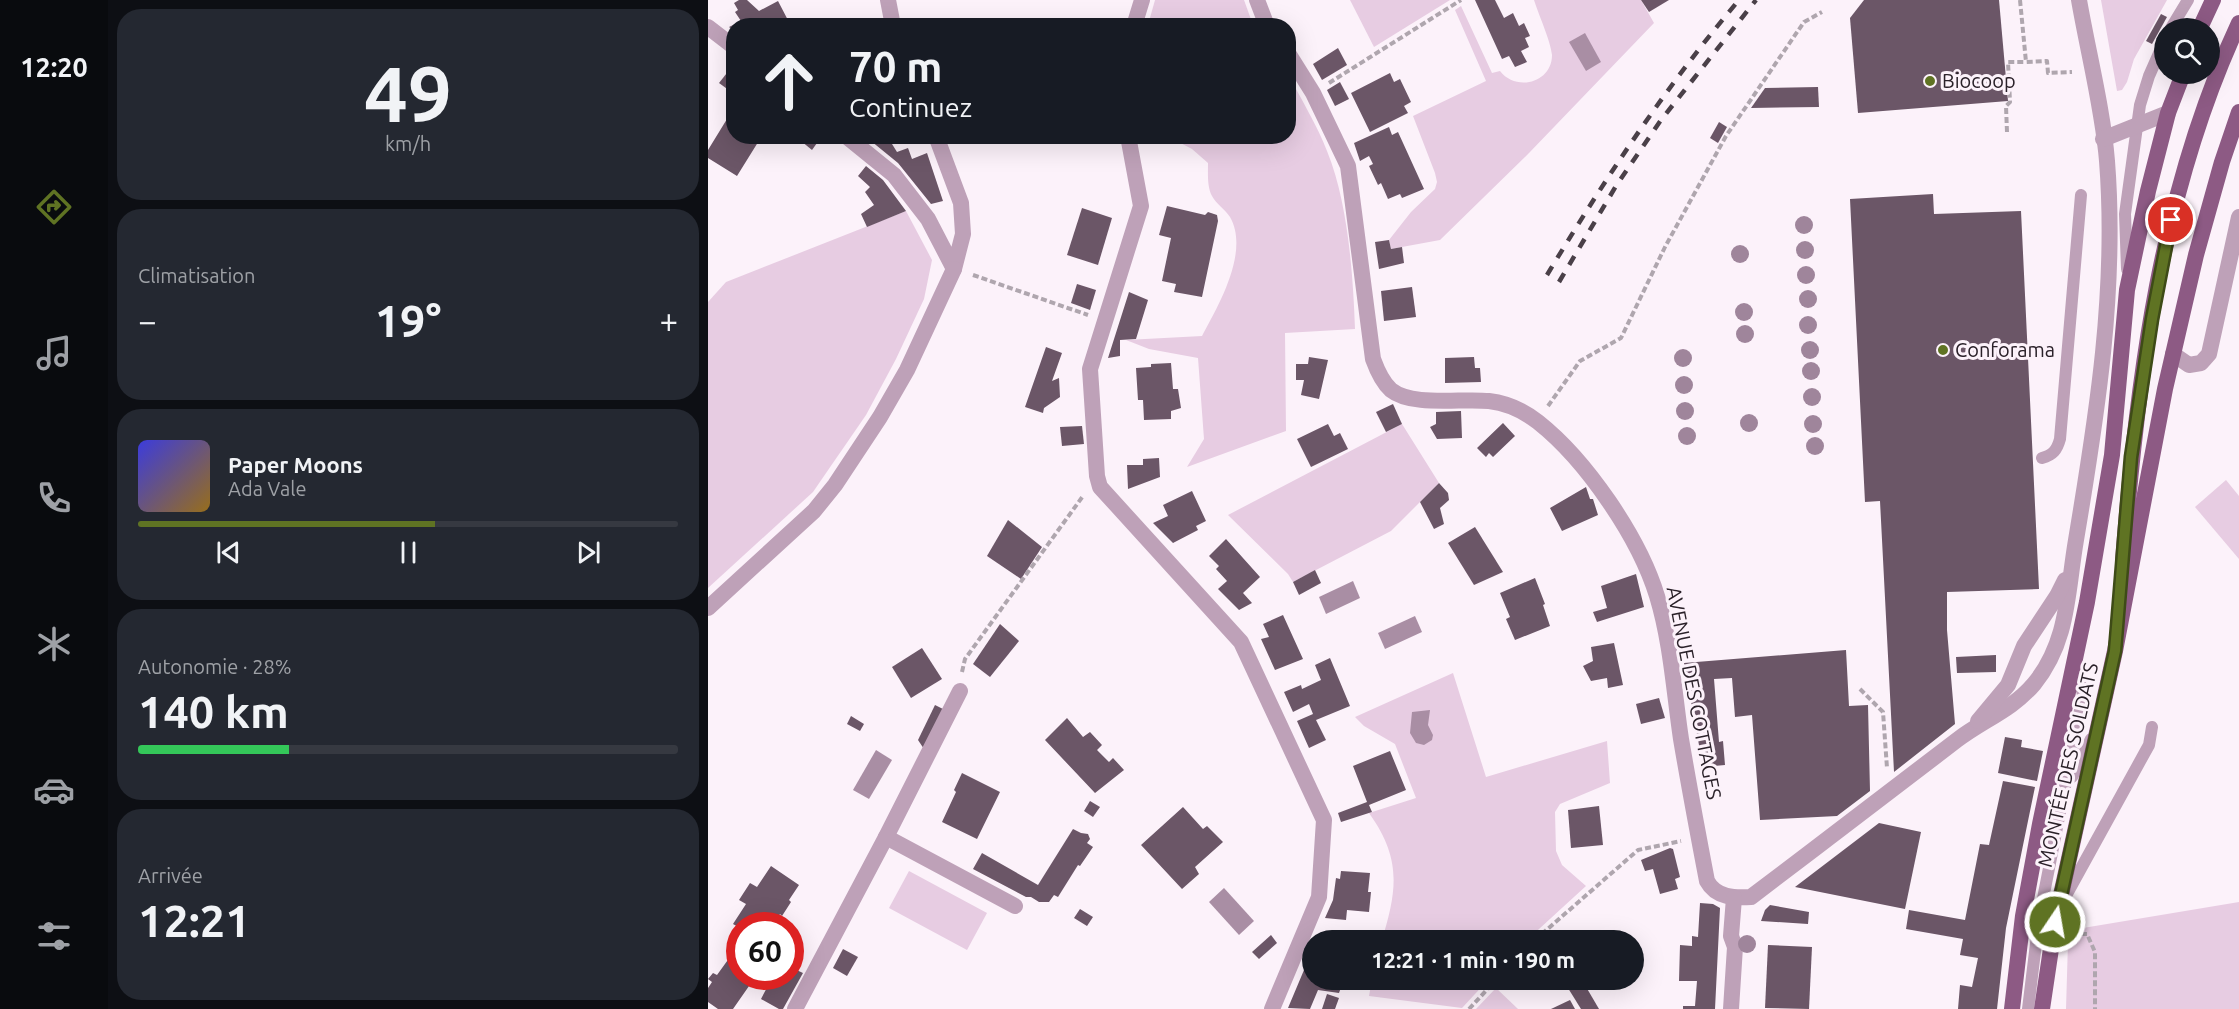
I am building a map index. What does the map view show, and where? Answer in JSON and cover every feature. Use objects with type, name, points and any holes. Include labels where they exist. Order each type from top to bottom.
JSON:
[{"type":"main road","points":[[2205,18],[2213,0]]},
{"type":"main road","points":[[2115,651],[2131,457],[2171,220],[2190,150],[2211,86],[2239,22]]},
{"type":"main road","points":[[2087,603],[2112,455],[2127,290],[2148,191],[2168,113],[2178,84]]},
{"type":"main road","name":"MONTÉE DES SOLDATS","points":[[2042,1009],[2057,916],[2115,651],[2148,472],[2173,354],[2202,234],[2239,112]]},
{"type":"main road","points":[[2087,603],[2131,457]]},
{"type":"main road","name":"MONTÉE DES SOLDATS","points":[[2013,1009],[2023,916],[2087,603]]},
{"type":"street","points":[[888,0],[891,18]]},
{"type":"street","points":[[1136,18],[1142,0]]},
{"type":"street","points":[[1257,0],[1264,18]]},
{"type":"street","points":[[1731,1009],[1735,947],[1731,936],[1734,898],[1751,897],[1963,736],[2005,712],[2034,684],[2050,661],[2064,624],[2071,565],[2094,428],[2107,321],[2109,204],[2107,159],[2079,0]]},
{"type":"street","points":[[708,27],[726,41]]},
{"type":"street","name":"AVENUE DES COTTAGES","points":[[1296,65],[1314,93],[1350,172],[1373,359],[1379,374],[1392,390],[1412,399],[1490,401],[1513,406],[1537,421],[1564,446],[1592,479],[1627,530],[1646,566],[1664,625],[1707,881],[1716,892],[1734,898]]},
{"type":"street","points":[[2103,139],[2168,113]]},
{"type":"street","points":[[856,144],[894,175],[928,219],[954,269]]},
{"type":"street","points":[[708,608],[814,511],[835,485],[880,417],[907,370],[954,269],[963,234],[961,202],[939,144]]},
{"type":"street","points":[[1129,144],[1141,206],[1089,375],[1097,476],[1100,487],[1240,642],[1324,820],[1319,897],[1272,1009]]},
{"type":"street","points":[[2173,354],[2189,365],[2201,363],[2209,354],[2239,218]]},
{"type":"street","points":[[1963,736],[1988,711],[2008,685],[2026,642],[2057,596],[2071,565]]},
{"type":"street","points":[[795,1009],[960,691]]},
{"type":"street","points":[[886,837],[1015,906]]},
{"type":"lane","points":[[2177,18],[2188,0]]},
{"type":"lane","points":[[2127,290],[2125,214],[2140,105],[2154,65]]},
{"type":"lane","points":[[2042,458],[2056,450],[2060,439],[2081,195]]},
{"type":"lane","points":[[2028,1009],[2039,919],[2083,695],[2075,660]]},
{"type":"lane","points":[[2065,792],[2100,718]]},
{"type":"lane","points":[[2057,916],[2150,745],[2152,727]]},
{"type":"path","points":[[1314,93],[1461,0]]},
{"type":"path","points":[[2020,0],[2026,62]]},
{"type":"path","points":[[1537,421],[1580,361],[1621,338],[1670,238],[1726,136],[1771,67],[1804,22],[1822,12]]},
{"type":"path","points":[[2007,132],[2006,106],[2010,102],[2008,62],[2047,61],[2048,73],[2076,71],[2076,77]]},
{"type":"path","points":[[954,269],[1105,321]]},
{"type":"path","points":[[960,691],[965,659],[1097,476]]},
{"type":"path","points":[[1860,688],[1883,712],[1887,775]]},
{"type":"path","points":[[1546,930],[1638,850],[1699,838]]},
{"type":"path","points":[[2057,916],[2071,927],[2072,934],[2086,934],[2094,949],[2095,1009]]},
{"type":"path","points":[[1469,1009],[1487,990]]},
{"type":"shaded area","points":[[1155,0],[1244,0],[1250,18],[1150,18]]},
{"type":"shaded area","points":[[1350,0],[1450,0],[1374,47]]},
{"type":"shaded area","points":[[1534,0],[1641,0],[1654,23],[1529,153],[1440,240],[1391,249],[1389,240],[1411,212],[1435,189],[1437,182],[1413,116],[1486,81],[1455,10],[1461,6],[1492,73],[1500,71],[1507,77],[1523,83],[1540,78],[1550,65],[1552,55]]},
{"type":"shaded area","points":[[2101,0],[2167,0],[2157,18],[2154,18],[2154,23],[2134,59],[2127,82],[2122,90],[2117,91]]},
{"type":"shaded area","points":[[1585,33],[1601,62],[1586,71],[1569,42]]},
{"type":"shaded area","points":[[1296,89],[1323,141],[1340,193],[1351,262],[1355,329],[1285,333],[1286,431],[1187,467],[1204,439],[1198,358],[1149,349],[1126,340],[1202,336],[1230,278],[1236,246],[1235,231],[1230,217],[1210,192],[1208,163],[1182,144],[1296,144]]},
{"type":"shaded area","points":[[906,211],[932,260],[924,299],[896,359],[866,415],[813,492],[708,588],[708,302],[726,282]]},
{"type":"shaded area","points":[[1402,424],[1439,483],[1391,531],[1293,582],[1288,574],[1228,515]]},
{"type":"shaded area","points":[[2226,480],[2239,496],[2239,559],[2195,507]]},
{"type":"shaded area","points":[[1353,581],[1360,598],[1326,614],[1319,597]]},
{"type":"shaded area","points":[[1415,616],[1422,632],[1385,649],[1378,633]]},
{"type":"shaded area","points":[[1453,673],[1486,777],[1607,741],[1610,783],[1560,804],[1555,812],[1556,851],[1562,865],[1586,886],[1538,930],[1385,930],[1393,890],[1392,860],[1380,830],[1369,813],[1416,798],[1395,744],[1364,726],[1355,717]]},
{"type":"shaded area","points":[[1430,710],[1428,725],[1433,735],[1432,740],[1424,745],[1416,743],[1410,733],[1412,712]]},
{"type":"shaded area","points":[[876,750],[892,760],[869,799],[853,790]]},
{"type":"shaded area","points":[[909,871],[987,913],[967,950],[889,908]]},
{"type":"shaded area","points":[[1224,888],[1254,921],[1239,935],[1209,902]]},
{"type":"shaded area","points":[[2239,902],[2239,1009],[2066,1009],[2068,942],[2064,941],[2065,931]]},
{"type":"shaded area","points":[[1370,990],[1479,990],[1462,1008],[1369,996]]},
{"type":"shaded area","points":[[1494,990],[1498,990],[1518,1009],[1476,1009]]},
{"type":"building","points":[[747,0],[759,11],[778,1],[787,18],[739,18],[735,12],[738,10],[734,3]]},
{"type":"building","points":[[1475,0],[1495,0],[1504,18],[1513,13],[1519,26],[1524,23],[1530,36],[1525,38],[1529,47],[1521,51],[1527,62],[1515,67],[1509,56],[1502,59]]},
{"type":"building","points":[[1641,0],[1669,0],[1649,12]]},
{"type":"building","name":"Biocoop","points":[[1864,0],[1999,0],[2008,101],[1858,113],[1850,18]]},
{"type":"building","points":[[2154,27],[2152,44],[2146,41]]},
{"type":"building","points":[[1338,48],[1347,65],[1322,80],[1313,64]]},
{"type":"building","points":[[1390,73],[1394,82],[1400,79],[1411,102],[1404,106],[1408,113],[1370,132],[1351,93]]},
{"type":"building","points":[[726,74],[726,88],[719,83]]},
{"type":"building","points":[[1340,82],[1349,99],[1335,106],[1327,90]]},
{"type":"building","points":[[1818,87],[1819,107],[1751,108],[1765,88]]},
{"type":"building","points":[[726,121],[726,144],[757,144],[737,176],[708,158],[708,150]]},
{"type":"building","points":[[1719,122],[1727,127],[1718,143],[1710,138]]},
{"type":"building","points":[[1389,127],[1392,135],[1398,132],[1424,189],[1402,198],[1400,194],[1388,199],[1381,183],[1378,185],[1369,166],[1373,164],[1369,156],[1360,161],[1354,143]]},
{"type":"building","points":[[805,144],[816,144],[812,150]]},
{"type":"building","points":[[875,144],[892,144],[897,152],[908,148],[912,159],[927,153],[943,201],[931,204],[898,163]]},
{"type":"building","points":[[866,166],[883,180],[906,211],[867,227],[861,214],[874,205],[865,192],[870,187],[858,176]]},
{"type":"building","name":"Conforama","points":[[1933,194],[1934,214],[2021,211],[2039,589],[1947,592],[1947,630],[1955,724],[1894,772],[1880,501],[1865,502],[1850,199]]},
{"type":"building","points":[[1167,206],[1205,215],[1208,212],[1217,215],[1218,221],[1202,297],[1174,292],[1176,284],[1162,281],[1171,238],[1159,235]]},
{"type":"building","points":[[1082,208],[1112,218],[1098,265],[1067,255]]},
{"type":"building","points":[[1389,240],[1391,249],[1402,247],[1404,263],[1379,269],[1375,242]]},
{"type":"building","points":[[1077,284],[1096,290],[1090,310],[1071,303]]},
{"type":"building","points":[[1412,287],[1416,317],[1384,321],[1381,291]]},
{"type":"building","points":[[1129,292],[1148,300],[1136,339],[1120,340],[1120,356],[1108,358]]},
{"type":"building","points":[[1046,347],[1062,353],[1052,381],[1059,378],[1060,397],[1044,408],[1043,413],[1025,407]]},
{"type":"building","points":[[1309,357],[1328,360],[1319,399],[1301,395],[1304,380],[1296,380],[1296,364],[1308,364]]},
{"type":"building","points":[[1474,357],[1475,368],[1480,368],[1481,382],[1445,383],[1445,358]]},
{"type":"building","points":[[1171,363],[1173,389],[1178,389],[1181,408],[1171,411],[1171,419],[1144,420],[1143,400],[1138,400],[1136,368],[1151,367],[1151,364]]},
{"type":"building","points":[[1393,404],[1402,424],[1386,432],[1376,412]]},
{"type":"building","points":[[1461,411],[1462,438],[1437,439],[1430,427],[1436,424],[1436,412]]},
{"type":"building","points":[[1503,423],[1515,436],[1493,457],[1489,453],[1486,457],[1477,448]]},
{"type":"building","points":[[1328,424],[1334,436],[1340,433],[1348,449],[1311,467],[1297,439]]},
{"type":"building","points":[[1082,426],[1084,444],[1062,446],[1060,427]]},
{"type":"building","points":[[1159,458],[1160,477],[1128,489],[1127,465],[1143,465],[1143,459]]},
{"type":"building","points":[[1439,483],[1448,493],[1449,500],[1440,508],[1444,524],[1434,529],[1420,502]]},
{"type":"building","points":[[1586,487],[1598,515],[1562,531],[1550,508]]},
{"type":"building","points":[[1192,491],[1206,521],[1196,526],[1198,530],[1173,543],[1153,523],[1168,516],[1163,505]]},
{"type":"building","points":[[1008,520],[1042,547],[1021,579],[987,556]]},
{"type":"building","points":[[1475,527],[1503,572],[1474,585],[1448,543]]},
{"type":"building","points":[[1226,539],[1260,577],[1243,593],[1252,603],[1239,610],[1218,589],[1227,581],[1216,569],[1219,566],[1209,556]]},
{"type":"building","points":[[1315,570],[1321,583],[1299,595],[1293,582]]},
{"type":"building","points":[[1636,574],[1644,607],[1597,622],[1593,612],[1607,608],[1601,586]]},
{"type":"building","points":[[1535,578],[1550,626],[1515,640],[1506,619],[1510,617],[1500,593]]},
{"type":"building","points":[[1283,615],[1303,659],[1275,670],[1261,639],[1269,637],[1263,624]]},
{"type":"building","points":[[1000,624],[1019,641],[990,677],[973,664]]},
{"type":"building","points":[[1614,643],[1623,685],[1608,688],[1607,678],[1591,681],[1583,666],[1593,661],[1591,647]]},
{"type":"building","points":[[922,648],[942,679],[911,698],[892,667]]},
{"type":"building","points":[[1846,650],[1849,706],[1868,705],[1870,791],[1837,816],[1760,820],[1752,715],[1735,717],[1732,678],[1714,679],[1719,742],[1723,741],[1725,765],[1703,767],[1684,663]]},
{"type":"building","points":[[1996,655],[1996,672],[1957,673],[1956,657]]},
{"type":"building","points":[[1330,658],[1350,706],[1316,720],[1326,740],[1309,748],[1297,721],[1313,714],[1309,704],[1293,712],[1284,692],[1301,685],[1302,689],[1321,680],[1315,665]]},
{"type":"building","points":[[1659,698],[1665,718],[1641,724],[1636,704]]},
{"type":"building","points":[[935,705],[943,709],[924,749],[918,740]]},
{"type":"building","points":[[851,716],[864,724],[860,731],[847,724]]},
{"type":"building","points":[[1067,718],[1083,737],[1090,732],[1102,745],[1097,750],[1109,762],[1113,758],[1124,770],[1095,793],[1045,740]]},
{"type":"building","points":[[2005,737],[2022,740],[2021,747],[2043,751],[2037,781],[1998,773]]},
{"type":"building","points":[[1390,751],[1406,790],[1369,805],[1372,812],[1341,822],[1338,813],[1367,802],[1353,766]]},
{"type":"building","points":[[962,773],[1000,792],[977,839],[942,822]]},
{"type":"building","points":[[2003,781],[2035,787],[2006,928],[1997,1009],[1958,1009],[1960,985],[1972,987],[1978,958],[1960,955],[1963,939],[1906,929],[1909,910],[1965,920],[1980,844],[1989,845]]},
{"type":"building","points":[[1090,801],[1100,807],[1093,817],[1084,811]]},
{"type":"building","points":[[1599,806],[1603,845],[1571,848],[1568,810]]},
{"type":"building","points":[[1183,807],[1203,829],[1207,826],[1223,842],[1195,867],[1199,874],[1182,889],[1141,845]]},
{"type":"building","points":[[1879,823],[1921,832],[1905,909],[1795,887]]},
{"type":"building","points":[[1073,829],[1088,834],[1090,839],[1087,843],[1093,847],[1080,866],[1078,865],[1058,897],[1054,895],[1049,902],[1039,902],[1026,897],[973,869],[982,853],[1038,885]]},
{"type":"building","points":[[1670,848],[1673,849],[1680,877],[1675,879],[1678,889],[1660,894],[1653,869],[1645,871],[1641,860]]},
{"type":"building","points":[[771,866],[799,885],[785,912],[741,912],[746,904],[739,900],[750,883],[757,887]]},
{"type":"building","points":[[1341,871],[1370,873],[1369,912],[1347,910],[1346,920],[1325,918],[1333,900],[1336,878],[1340,879]]},
{"type":"building","points":[[1700,903],[1713,904],[1720,908],[1715,1009],[1683,1009],[1683,1006],[1695,1006],[1697,981],[1679,981],[1680,945],[1692,946],[1692,936],[1698,937]]},
{"type":"building","points":[[1770,905],[1809,912],[1808,924],[1761,921],[1765,910]]},
{"type":"building","points":[[1080,909],[1093,917],[1087,926],[1074,918]]},
{"type":"building","points":[[1271,935],[1277,943],[1259,959],[1252,952]]},
{"type":"building","points":[[1768,945],[1812,947],[1809,1009],[1765,1008]]},
{"type":"building","points":[[843,949],[858,957],[847,976],[833,968]]},
{"type":"building","points":[[726,963],[726,990],[746,990],[733,1009],[718,1009],[708,1002],[708,988],[712,982],[708,979],[713,973],[717,975]]},
{"type":"building","points":[[1302,975],[1302,990],[1318,990],[1310,1009],[1288,1008]]},
{"type":"building","points":[[766,990],[794,990],[783,1009],[761,999]]},
{"type":"building","points":[[1318,990],[1340,990],[1339,993]]},
{"type":"building","points":[[1569,990],[1588,990],[1599,1009],[1581,1009]]},
{"type":"building","points":[[1327,994],[1339,998],[1335,1009],[1322,1009]]},
{"type":"building","points":[[1570,1000],[1575,1009],[1551,1009]]},
{"type":"railway","points":[[1547,275],[1661,99],[1739,0]]},
{"type":"railway","points":[[1559,282],[1616,186],[1661,120],[1756,0]]},
{"type":"place","name":"Biocoop","points":[[1930,81]]},
{"type":"place","name":"Conforama","points":[[1943,350]]},
{"type":"route","points":[[2055,922],[2115,651],[2131,457],[2152,319],[2171,220]]}]
